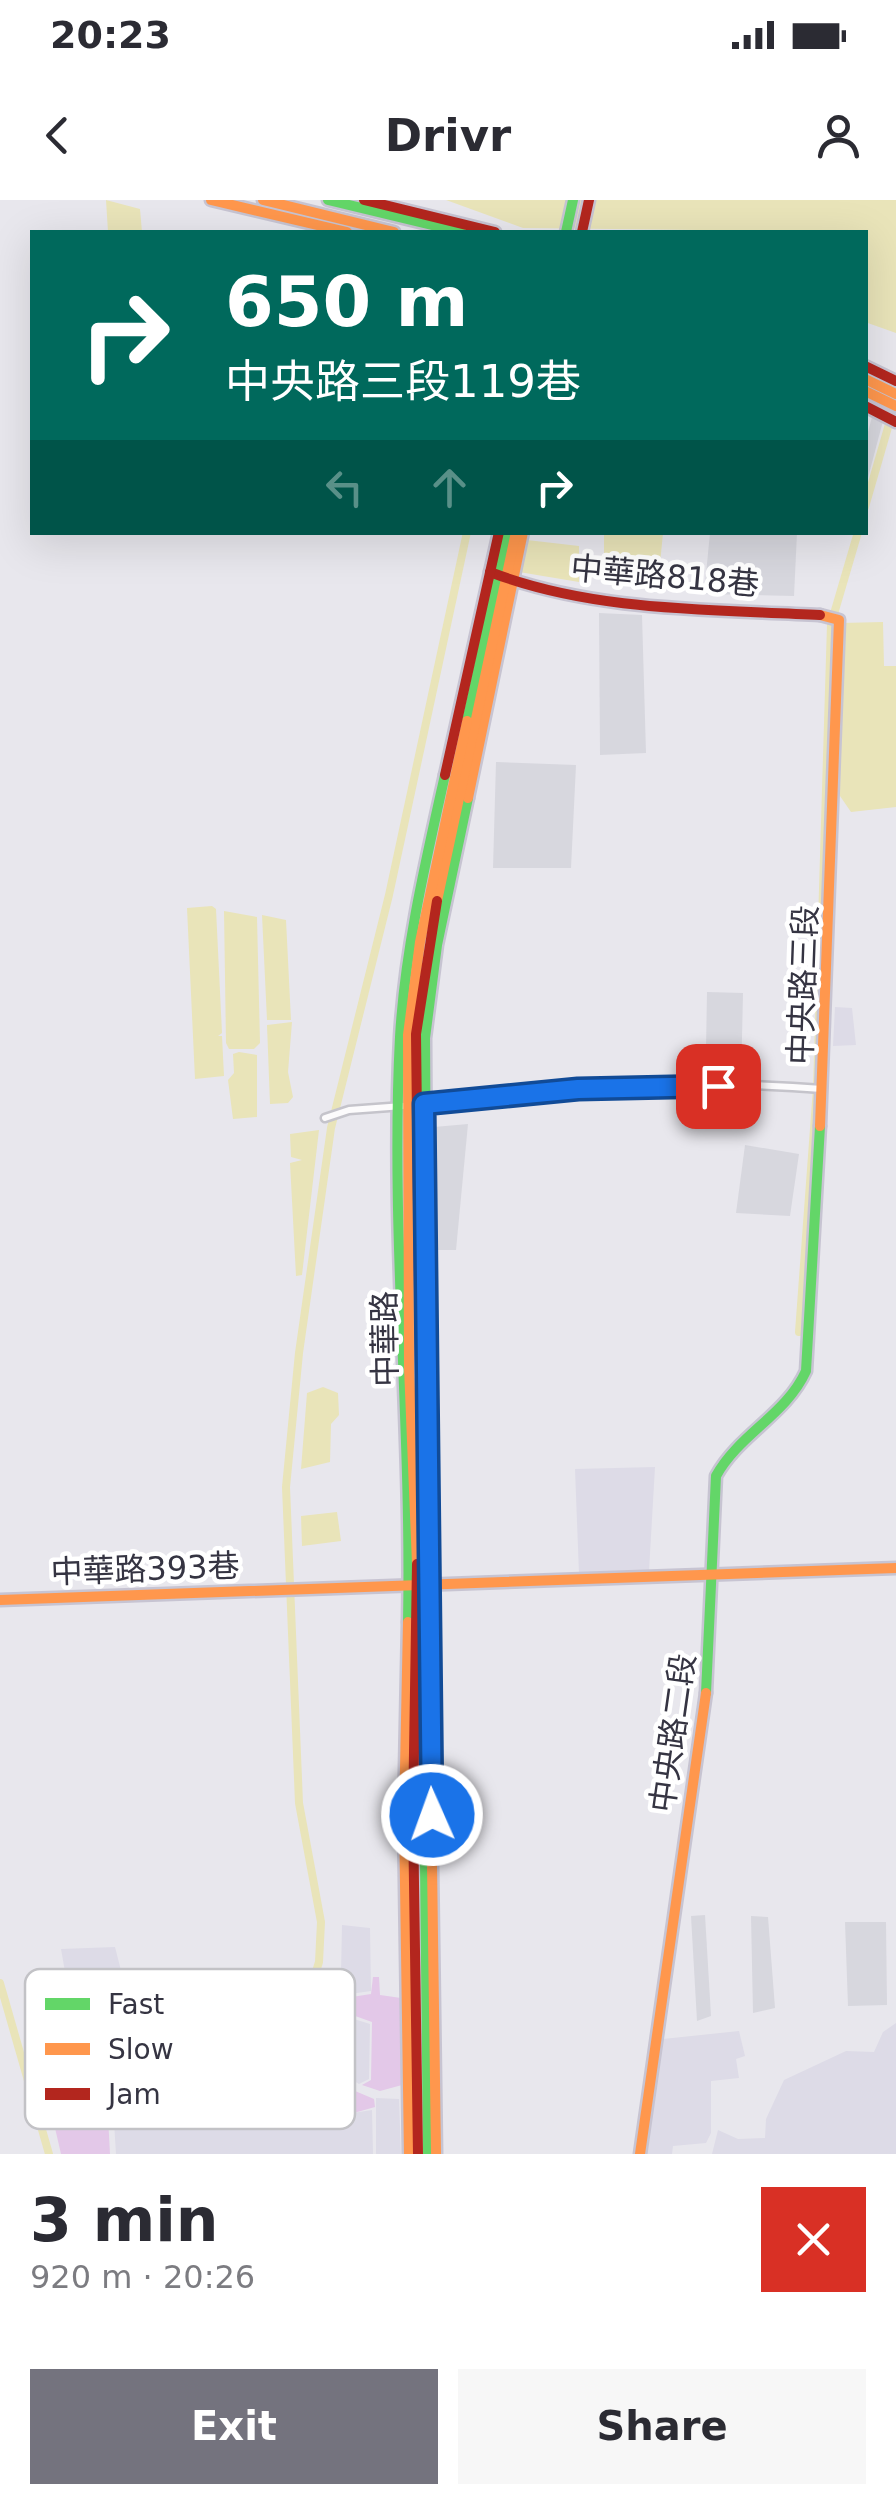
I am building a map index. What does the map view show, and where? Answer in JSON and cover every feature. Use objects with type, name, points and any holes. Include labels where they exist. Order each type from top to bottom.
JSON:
[{"type":"main road","points":[[212,200],[338,230]]},
{"type":"main road","points":[[263,200],[386,230]]},
{"type":"main road","points":[[328,200],[454,230]]},
{"type":"main road","points":[[364,200],[487,230]]},
{"type":"main road","points":[[566,230],[574,200]]},
{"type":"main road","points":[[582,230],[589,200]]},
{"type":"main road","points":[[868,367],[896,381]]},
{"type":"main road","points":[[868,380],[896,394]]},
{"type":"main road","points":[[868,392],[896,406]]},
{"type":"main road","points":[[868,408],[896,422]]},
{"type":"main road","name":"中華路","points":[[499,535],[502,578]]},
{"type":"main road","name":"中華路","points":[[418,2154],[413,1816],[420,1585],[401,1368],[413,1105],[508,535]]},
{"type":"main road","name":"中華路","points":[[432,2154],[413,1105],[400,1035],[412,940],[502,578],[518,535]]},
{"type":"main road","name":"中華路818巷","points":[[502,578],[620,600],[831,616],[839,620]]},
{"type":"main road","name":"中央路三段","points":[[808,1351],[823,1090],[839,620]]},
{"type":"main road","name":"中央路二段","points":[[640,2154],[710,1666],[717,1471],[727,1456],[797,1391],[806,1371],[808,1351]]},
{"type":"main road","name":"中華路393巷","points":[[0,1600],[896,1568]]},
{"type":"main road","name":"中華路","points":[[409,2154],[404,1817],[420,1585]]},
{"type":"street","points":[[325,1118],[578,1089],[744,1085],[823,1090]]},
{"type":"shaded area","points":[[106,200],[140,209],[142,230],[108,230]]},
{"type":"shaded area","points":[[446,200],[896,200],[896,333],[868,323],[868,230],[523,228]]},
{"type":"shaded area","points":[[872,417],[883,421],[868,478],[868,432]]},
{"type":"shaded area","points":[[604,535],[663,535],[659,574],[604,562]]},
{"type":"shaded area","points":[[710,535],[797,535],[794,596],[704,594]]},
{"type":"shaded area","points":[[527,540],[579,546],[579,582],[519,572]]},
{"type":"shaded area","points":[[599,613],[642,615],[646,753],[600,755]]},
{"type":"shaded area","points":[[883,622],[884,666],[896,666],[896,807],[851,812],[840,796],[841,623]]},
{"type":"shaded area","points":[[496,762],[576,765],[571,868],[493,868]]},
{"type":"shaded area","points":[[187,908],[216,909],[222,1033],[218,1036],[222,1036],[224,1076],[195,1079]]},
{"type":"shaded area","points":[[224,911],[257,917],[260,1043],[254,1049],[229,1049],[226,1043]]},
{"type":"shaded area","points":[[262,915],[286,920],[291,1020],[267,1020]]},
{"type":"shaded area","points":[[707,992],[743,993],[741,1082],[721,1081],[721,1049],[706,1049]]},
{"type":"shaded area","points":[[835,1007],[852,1008],[856,1045],[833,1046]]},
{"type":"shaded area","points":[[292,1022],[288,1072],[293,1097],[288,1103],[270,1104],[267,1025]]},
{"type":"shaded area","points":[[233,1054],[257,1055],[257,1117],[233,1119],[228,1080],[234,1073]]},
{"type":"shaded area","points":[[468,1124],[456,1250],[437,1250],[434,1127]]},
{"type":"shaded area","points":[[319,1130],[302,1275],[296,1276],[290,1163],[302,1160],[291,1157],[290,1134]]},
{"type":"shaded area","points":[[745,1145],[799,1154],[790,1216],[736,1213]]},
{"type":"shaded area","points":[[323,1387],[338,1393],[339,1415],[331,1424],[330,1462],[301,1469],[307,1393]]},
{"type":"shaded area","points":[[655,1467],[649,1571],[579,1574],[575,1469]]},
{"type":"shaded area","points":[[337,1512],[341,1541],[302,1546],[301,1516]]},
{"type":"shaded area","points":[[705,1915],[711,2016],[697,2021],[691,1916]]},
{"type":"shaded area","points":[[751,1916],[768,1917],[775,2008],[753,2013]]},
{"type":"shaded area","points":[[845,1922],[886,1922],[887,2005],[848,2006]]},
{"type":"shaded area","points":[[342,1925],[370,1928],[371,1991],[355,1993],[355,1969],[341,1969]]},
{"type":"shaded area","points":[[115,1947],[121,1969],[65,1969],[61,1949]]},
{"type":"shaded area","points":[[373,1977],[379,1977],[380,1995],[401,1998],[402,2085],[380,2091],[362,2085],[371,2080],[372,2022],[355,2016],[355,1996],[371,1994]]},
{"type":"shaded area","points":[[355,2019],[370,2024],[369,2079],[359,2084],[355,2082]]},
{"type":"shaded area","points":[[896,2023],[896,2154],[712,2154],[718,2130],[738,2139],[765,2138],[766,2119],[784,2080],[846,2051],[874,2052],[883,2032]]},
{"type":"shaded area","points":[[739,2031],[745,2056],[736,2059],[739,2078],[711,2081],[711,2133],[706,2143],[673,2146],[672,2154],[646,2154],[663,2039]]},
{"type":"shaded area","points":[[355,2091],[374,2099],[375,2107],[355,2113]]},
{"type":"shaded area","points":[[376,2098],[399,2099],[401,2154],[376,2154]]},
{"type":"shaded area","points":[[372,2110],[373,2154],[116,2154],[114,2129],[355,2129],[355,2113]]},
{"type":"shaded area","points":[[55,2129],[109,2129],[110,2154],[61,2154]]},
{"type":"waterway","points":[[868,497],[889,424]]},
{"type":"waterway","points":[[317,1969],[321,1922],[299,1803],[286,1487],[299,1353],[331,1128],[389,895],[466,535]]},
{"type":"waterway","points":[[799,1332],[817,1088],[831,624],[857,535]]},
{"type":"waterway","points":[[0,1983],[25,2070]]},
{"type":"waterway","points":[[42,2129],[49,2154]]},
{"type":"traffic: fast","points":[[328,200],[453,230]]},
{"type":"traffic: fast","points":[[566,230],[573,200]]},
{"type":"traffic: fast","points":[[467,721],[507,535]]},
{"type":"traffic: fast","points":[[408,1622],[398,1183],[400,1037],[411,938],[445,775]]},
{"type":"traffic: fast","points":[[428,1536],[425,1038],[437,945],[468,798]]},
{"type":"traffic: fast","points":[[706,1693],[716,1476],[737,1448],[787,1400],[806,1371],[820,1126]]},
{"type":"traffic: fast","points":[[420,1374],[428,2154]]},
{"type":"traffic: slow","points":[[211,200],[338,230]]},
{"type":"traffic: slow","points":[[263,200],[386,230]]},
{"type":"traffic: slow","points":[[868,380],[896,394]]},
{"type":"traffic: slow","points":[[868,392],[896,406]]},
{"type":"traffic: slow","points":[[437,901],[515,535]]},
{"type":"traffic: slow","points":[[468,798],[522,535]]},
{"type":"traffic: slow","points":[[820,615],[839,620],[820,1126]]},
{"type":"traffic: slow","points":[[417,1564],[409,1367],[408,1035],[420,942],[467,721]]},
{"type":"traffic: slow","points":[[0,1600],[896,1568]]},
{"type":"traffic: slow","points":[[408,1622],[404,1817],[409,2154]]},
{"type":"traffic: slow","points":[[429,1647],[436,2154]]},
{"type":"traffic: slow","points":[[640,2154],[706,1693]]},
{"type":"traffic: jam","points":[[364,200],[487,230]]},
{"type":"traffic: jam","points":[[582,230],[589,200]]},
{"type":"traffic: jam","points":[[868,367],[896,381]]},
{"type":"traffic: jam","points":[[868,408],[896,422]]},
{"type":"traffic: jam","points":[[445,775],[498,535]]},
{"type":"traffic: jam","points":[[490,572],[570,595],[611,602],[820,615]]},
{"type":"traffic: jam","points":[[420,1374],[416,1034],[437,901]]},
{"type":"traffic: jam","points":[[417,1564],[413,1816],[418,2154]]},
{"type":"route","points":[[432,1815],[424,1104],[578,1089],[718,1086]]}]
